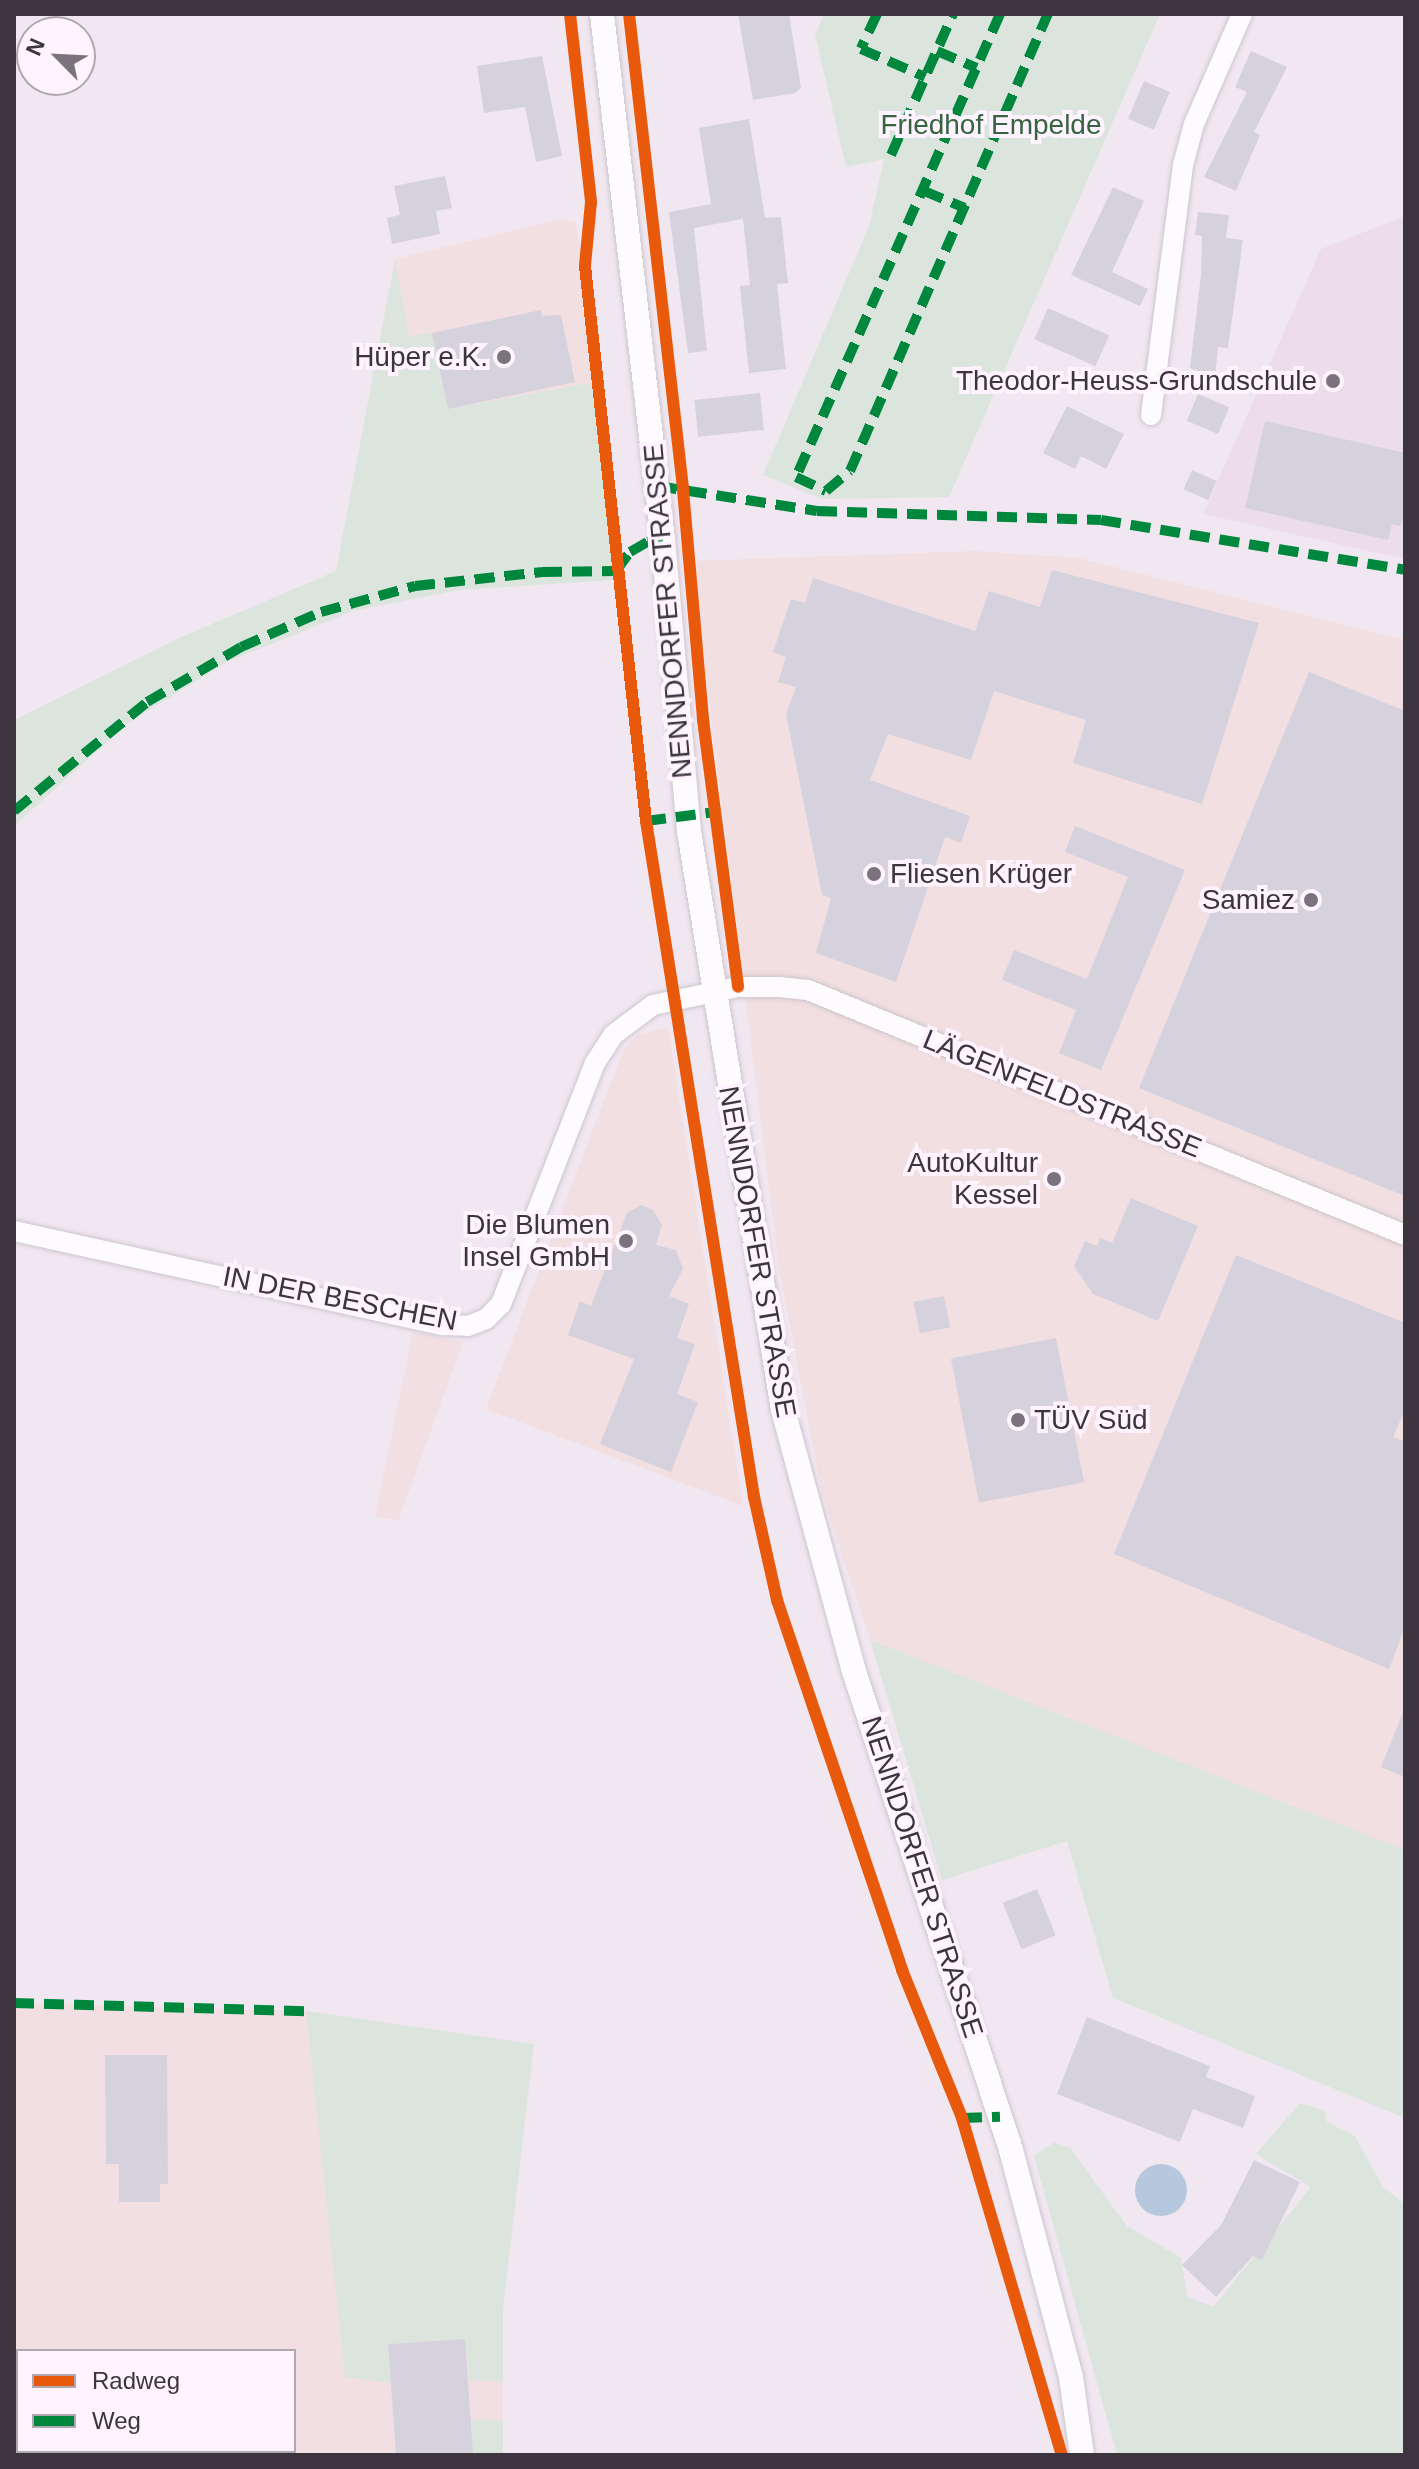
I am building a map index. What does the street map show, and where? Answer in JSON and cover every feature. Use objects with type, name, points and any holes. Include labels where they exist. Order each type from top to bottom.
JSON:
[{"type":"street","name":"NENNDORFER STRASSE","points":[[602,14],[663,540],[689,831],[711,992],[783,1410],[853,1668],[1011,2150],[1071,2377],[1082,2455]]},
{"type":"street","points":[[1151,415],[1183,165],[1242,14]]},
{"type":"street","name":"LÄGENFELDSTRASSE","points":[[711,992],[738,987],[808,990],[1405,1235]]},
{"type":"street","name":"IN DER BESCHEN","points":[[14,1231],[443,1325],[477,1322],[501,1304],[516,1274],[595,1063],[613,1035],[653,1005],[711,992]]},
{"type":"shaded area","name":"Theodor-Heuss-Grundschule","points":[[1405,216],[1405,559],[1203,514],[1321,249]]},
{"type":"shaded area","points":[[561,219],[576,222],[600,381],[448,409],[409,336],[395,259]]},
{"type":"shaded area","points":[[976,551],[1079,558],[1405,640],[1405,1850],[870,1640],[822,1493],[779,1269],[692,561]]},
{"type":"shaded area","name":"Die Blumen Insel GmbH","points":[[668,1027],[743,1506],[486,1409],[624,1049],[637,1035]]},
{"type":"shaded area","points":[[413,1332],[463,1342],[398,1521],[375,1516]]},
{"type":"shaded area","points":[[14,2003],[306,2011],[339,2318],[503,2320],[503,2455],[14,2455]]},
{"type":"green space","name":"Friedhof Empelde","points":[[824,14],[1160,14],[949,497],[822,499],[763,475],[869,226],[884,159],[846,167],[815,35]]},
{"type":"green space","points":[[395,259],[409,336],[432,333],[448,409],[600,381],[614,529],[614,580],[460,590],[356,610],[227,662],[128,723],[14,826],[14,720],[179,638],[336,571]]},
{"type":"green space","points":[[870,1640],[1405,1850],[1405,2118],[1113,1998],[1067,1841],[942,1880]]},
{"type":"green space","points":[[306,2011],[534,2044],[503,2309],[503,2381],[469,2381],[465,2339],[388,2345],[391,2383],[345,2377]]},
{"type":"green space","points":[[1300,2103],[1325,2111],[1327,2122],[1355,2136],[1383,2187],[1405,2204],[1405,2455],[1117,2455],[1034,2156],[1054,2142],[1070,2148],[1127,2226],[1181,2258],[1187,2296],[1213,2307],[1311,2187],[1256,2154]]},
{"type":"green space","points":[[472,2420],[503,2420],[503,2455],[472,2455]]},
{"type":"water","points":[[1161,2164],[1179,2172],[1187,2190],[1179,2208],[1161,2216],[1143,2208],[1135,2190],[1143,2172]]},
{"type":"building","points":[[738,14],[789,14],[801,88],[795,93],[753,100]]},
{"type":"building","points":[[1251,51],[1287,67],[1254,132],[1260,135],[1236,191],[1204,177],[1247,92],[1235,87]]},
{"type":"building","points":[[542,56],[562,156],[536,162],[525,107],[484,113],[477,66]]},
{"type":"building","points":[[1144,81],[1170,92],[1154,130],[1128,119]]},
{"type":"building","points":[[749,119],[765,218],[781,217],[788,283],[777,284],[786,369],[749,373],[740,286],[750,285],[743,219],[694,228],[707,351],[688,353],[669,212],[711,204],[699,128]]},
{"type":"building","points":[[445,176],[452,208],[436,211],[440,234],[392,244],[387,218],[400,215],[394,186]]},
{"type":"building","points":[[1113,187],[1144,201],[1112,272],[1148,289],[1140,306],[1071,275]]},
{"type":"building","points":[[1198,212],[1229,215],[1226,238],[1243,240],[1228,348],[1218,347],[1215,377],[1190,368],[1201,275],[1202,236],[1195,235]]},
{"type":"building","points":[[1048,308],[1109,335],[1095,366],[1034,339]]},
{"type":"building","name":"Hüper e.K.","points":[[541,310],[542,316],[561,315],[575,382],[448,409],[432,333]]},
{"type":"building","points":[[760,393],[764,430],[698,437],[694,400]]},
{"type":"building","points":[[1198,394],[1229,407],[1218,434],[1187,421]]},
{"type":"building","points":[[1067,406],[1124,434],[1106,469],[1081,456],[1075,469],[1043,453]]},
{"type":"building","points":[[1265,421],[1405,453],[1405,512],[1400,526],[1392,524],[1388,540],[1245,508]]},
{"type":"building","points":[[1192,470],[1217,481],[1208,500],[1183,489]]},
{"type":"building","points":[[1052,570],[1259,623],[1202,804],[1073,763],[1086,720],[994,691],[971,760],[888,734],[870,780],[970,816],[961,843],[945,837],[896,982],[816,953],[831,898],[822,895],[786,714],[796,687],[778,682],[786,657],[773,652],[791,599],[805,603],[813,578],[975,631],[989,591],[1040,607]]},
{"type":"building","name":"Samiez","points":[[1309,672],[1405,711],[1405,1196],[1139,1088]]},
{"type":"building","points":[[1075,826],[1185,870],[1101,1070],[1059,1053],[1076,1010],[1002,980],[1014,950],[1087,979],[1128,877],[1065,852]]},
{"type":"building","points":[[1131,1198],[1198,1226],[1158,1321],[1093,1294],[1074,1266],[1085,1241],[1097,1246],[1100,1238],[1112,1243]]},
{"type":"building","points":[[641,1205],[653,1210],[662,1225],[656,1245],[676,1250],[683,1269],[669,1296],[689,1304],[677,1338],[695,1344],[677,1394],[698,1402],[671,1472],[600,1444],[634,1359],[568,1335],[580,1301],[591,1306],[627,1213]]},
{"type":"building","points":[[1236,1255],[1405,1323],[1405,1410],[1393,1437],[1405,1442],[1405,1627],[1389,1669],[1114,1554]]},
{"type":"building","points":[[944,1296],[950,1327],[920,1333],[914,1302]]},
{"type":"building","name":"TÜV Süd","points":[[1056,1338],[1084,1482],[979,1503],[951,1358]]},
{"type":"building","points":[[1405,1710],[1405,1777],[1381,1767]]},
{"type":"building","points":[[1037,1889],[1056,1935],[1021,1949],[1003,1903]]},
{"type":"building","points":[[1087,2017],[1210,2066],[1206,2077],[1255,2096],[1243,2128],[1193,2109],[1180,2142],[1057,2094]]},
{"type":"building","points":[[105,2055],[167,2055],[168,2184],[160,2184],[160,2202],[119,2202],[119,2164],[106,2164]]},
{"type":"building","points":[[1254,2160],[1300,2182],[1262,2260],[1253,2256],[1216,2297],[1182,2265],[1221,2225]]},
{"type":"building","points":[[465,2339],[473,2455],[396,2455],[388,2344]]},
{"type":"marked path","points":[[877,14],[861,49],[925,77]]},
{"type":"marked path","points":[[891,155],[953,14]]},
{"type":"marked path","points":[[1000,14],[796,477],[826,491],[850,471],[1048,14]]},
{"type":"marked path","points":[[937,51],[977,68]]},
{"type":"marked path","points":[[924,191],[965,208]]},
{"type":"marked path","points":[[657,486],[817,511],[1101,520],[1405,570]]},
{"type":"marked path","points":[[14,811],[147,702],[241,647],[321,612],[415,586],[542,572],[616,571],[630,552],[647,542],[663,540]]},
{"type":"marked path","points":[[646,821],[715,812]]},
{"type":"marked path","points":[[14,2003],[306,2011]]},
{"type":"marked path","points":[[962,2118],[1000,2117]]},
{"type":"cycle path","points":[[570,14],[591,202],[585,266],[646,821],[754,1497],[777,1600],[902,1970],[962,2118],[1062,2455]]},
{"type":"cycle path","points":[[629,14],[683,490],[703,720],[738,987]]},
{"type":"place","name":"Hüper e.K.","points":[[504,357]]},
{"type":"place","name":"Theodor-Heuss-Grundschule","points":[[1333,381]]},
{"type":"place","name":"Fliesen Krüger","points":[[874,874]]},
{"type":"place","name":"Samiez","points":[[1311,900]]},
{"type":"place","name":"AutoKultur Kessel","points":[[1054,1179]]},
{"type":"place","name":"Die Blumen Insel GmbH","points":[[626,1241]]},
{"type":"place","name":"TÜV Süd","points":[[1018,1420]]}]
